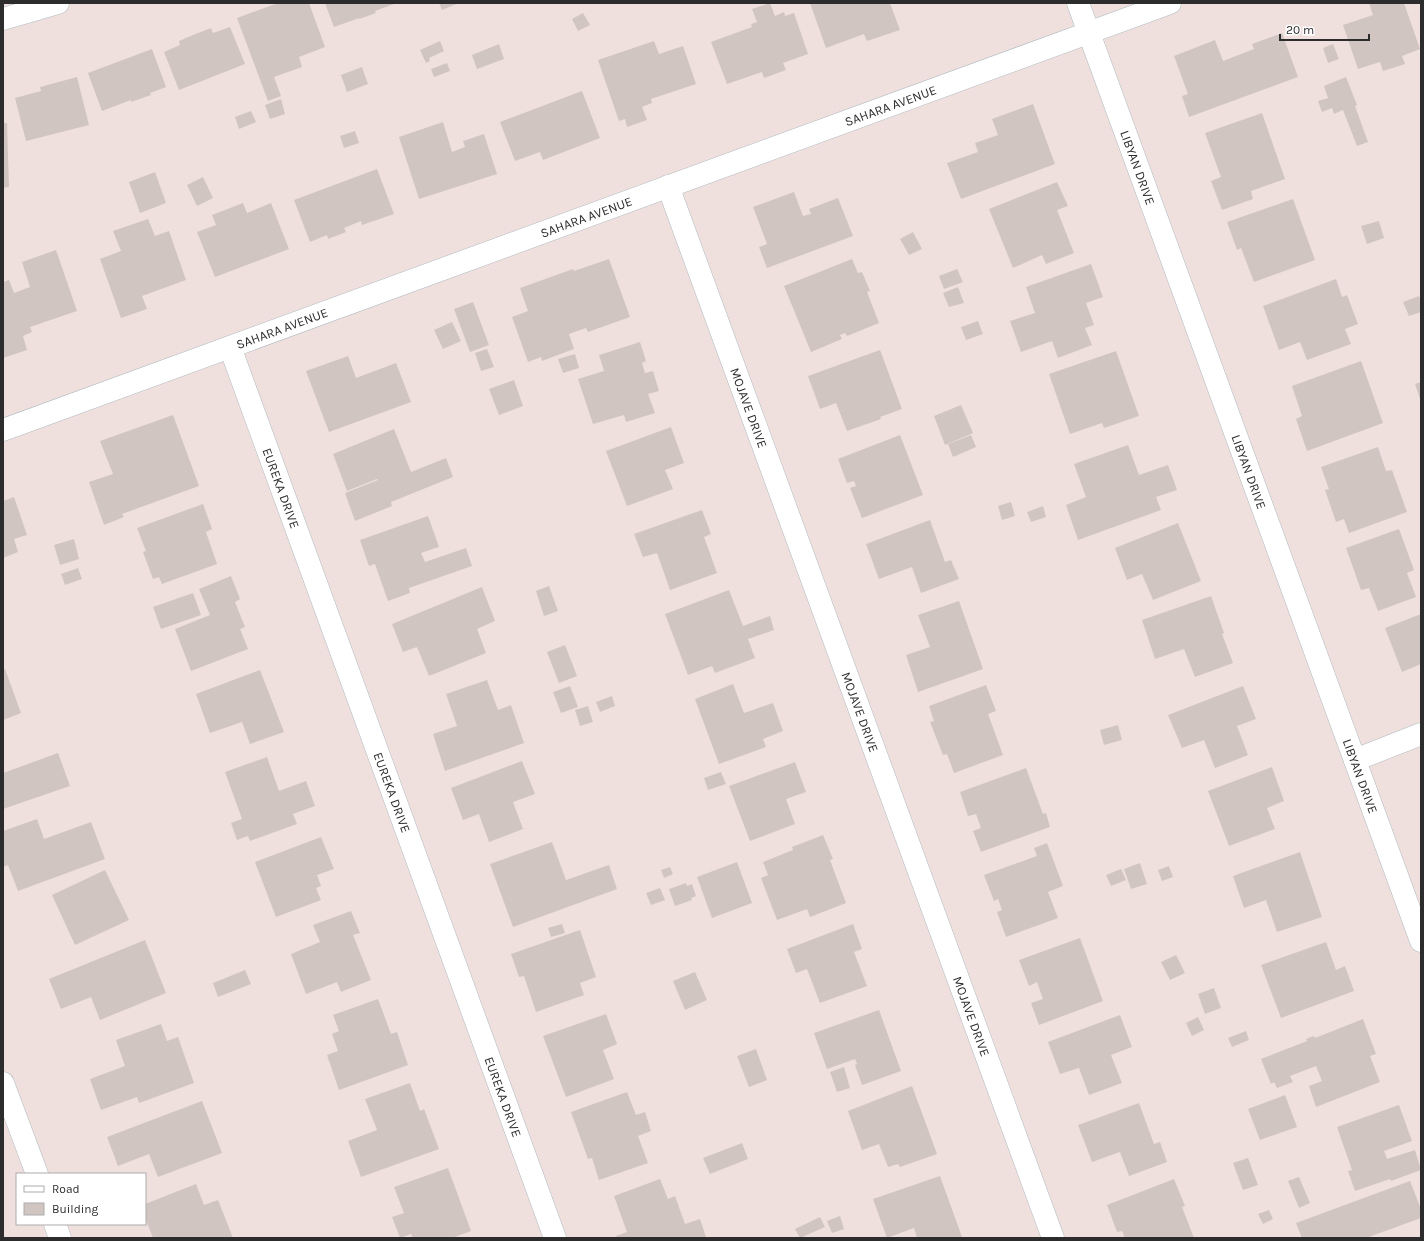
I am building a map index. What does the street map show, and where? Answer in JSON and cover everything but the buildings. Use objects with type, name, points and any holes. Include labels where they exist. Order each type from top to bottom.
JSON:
[{"type":"street","points":[[3,19],[58,3]]},
{"type":"street","name":"LIBYAN DRIVE","points":[[1078,3],[1421,941]]},
{"type":"street","name":"SAHARA AVENUE","points":[[3,430],[668,186],[1089,34],[1170,3]]},
{"type":"street","name":"MOJAVE DRIVE","points":[[668,186],[1053,1238]]},
{"type":"street","name":"EUREKA DRIVE","points":[[230,347],[555,1238]]},
{"type":"street","points":[[1355,760],[1421,734]]},
{"type":"street","points":[[3,1083],[37,1173]]},
{"type":"street","points":[[55,1225],[60,1238]]}]
